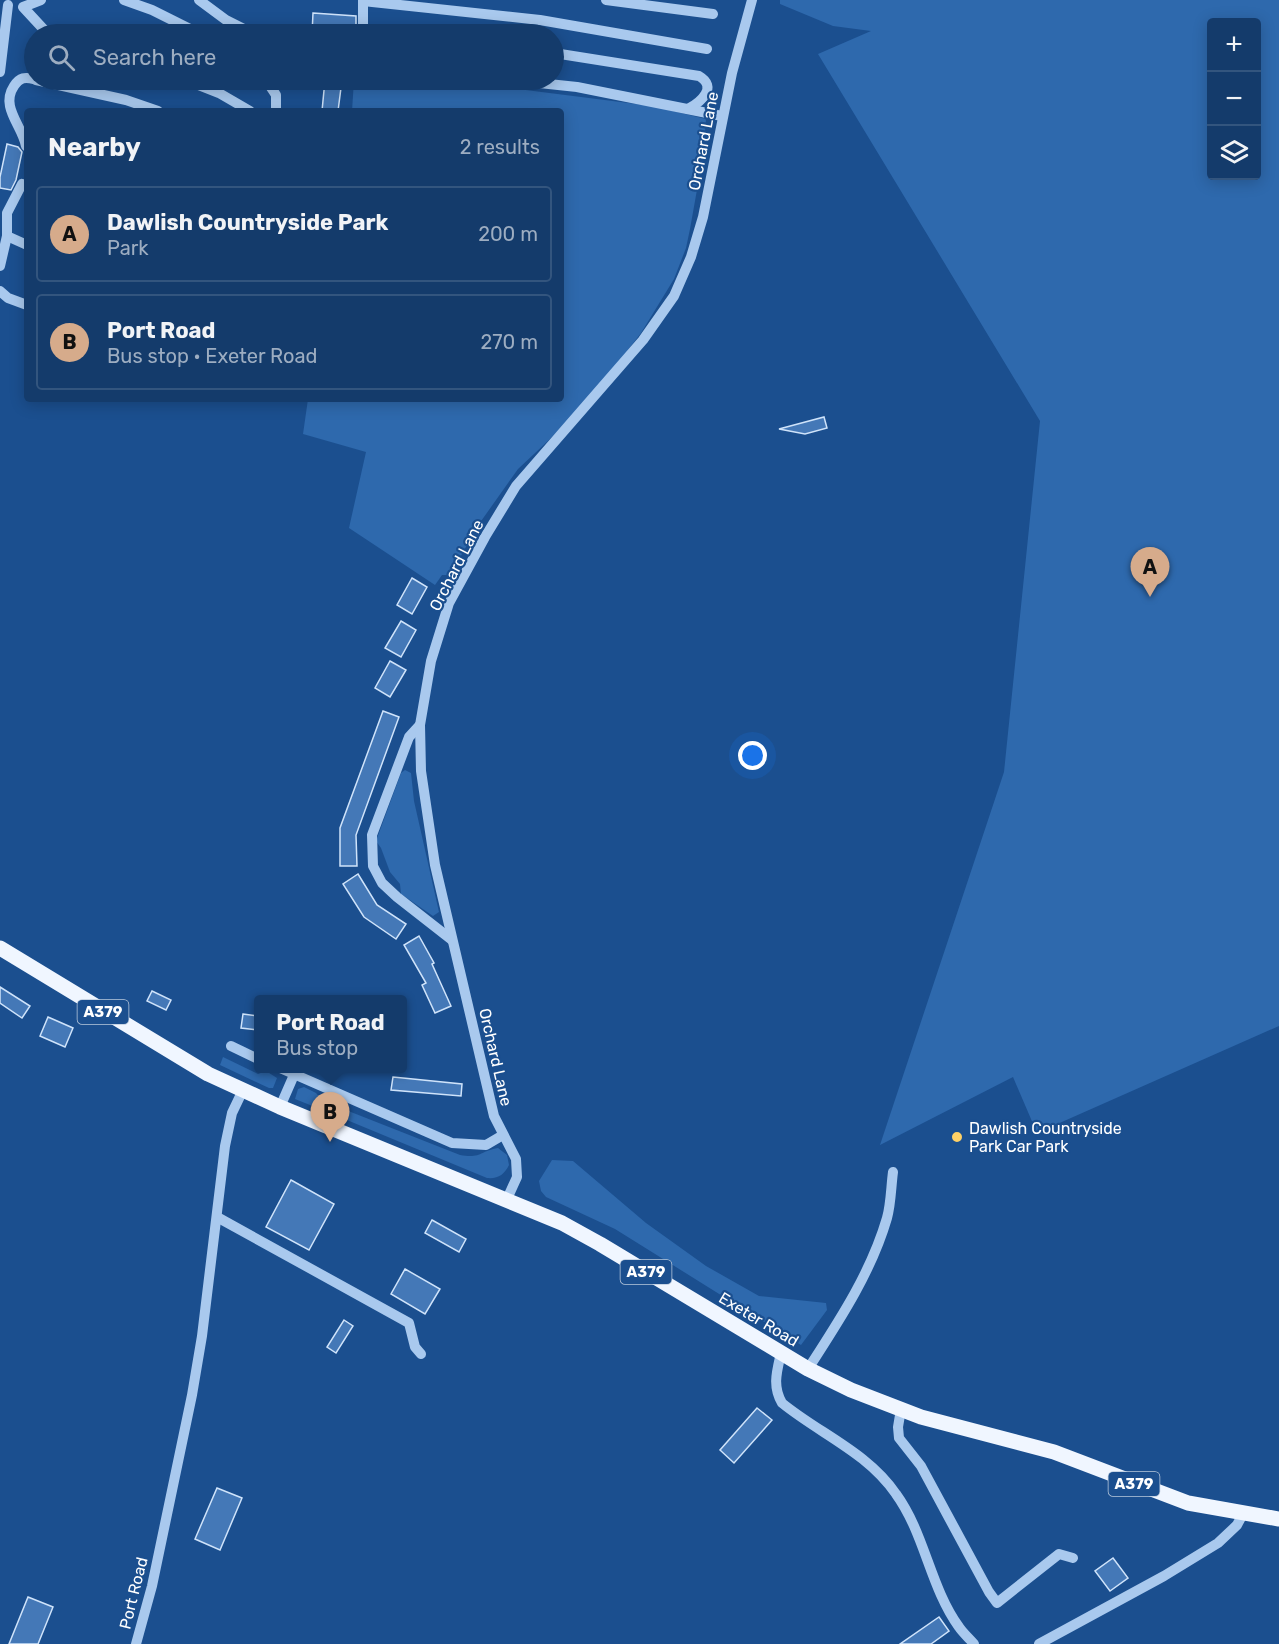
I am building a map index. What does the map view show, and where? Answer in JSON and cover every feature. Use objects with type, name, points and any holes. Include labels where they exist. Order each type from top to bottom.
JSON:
[{"type":"main road","name":"A379","points":[[0,948],[151,1041],[208,1074],[243,1090]]},
{"type":"main road","name":"Exeter Road","points":[[243,1090],[562,1223],[808,1369],[851,1390],[921,1417],[1054,1452],[1188,1503],[1279,1519]]},
{"type":"street","points":[[0,66],[6,6],[23,7],[41,0]]},
{"type":"street","points":[[124,0],[152,10],[180,24]]},
{"type":"street","points":[[199,0],[234,24]]},
{"type":"street","points":[[606,0],[713,14]]},
{"type":"street","name":"Orchard Lane","points":[[507,1199],[517,1177],[518,1168],[494,1116],[435,865],[423,783],[420,725],[431,661],[449,603],[485,537],[520,481],[643,340],[674,296],[691,257],[703,217],[722,116],[752,0]]},
{"type":"street","points":[[363,24],[363,1],[563,24]]},
{"type":"street","points":[[23,7],[39,24]]},
{"type":"street","points":[[564,24],[707,49]]},
{"type":"street","points":[[564,55],[699,76],[708,86],[707,93],[688,109]]},
{"type":"street","points":[[24,78],[19,80],[10,93],[8,102],[24,136]]},
{"type":"street","points":[[564,86],[722,116]]},
{"type":"street","points":[[83,90],[149,108]]},
{"type":"street","points":[[211,90],[245,108]]},
{"type":"street","points":[[273,90],[276,95],[276,108]]},
{"type":"street","points":[[0,266],[8,236],[3,212],[24,185]]},
{"type":"street","points":[[8,236],[24,243]]},
{"type":"street","points":[[0,291],[8,298],[24,304]]},
{"type":"street","points":[[420,725],[409,737],[372,835],[373,866],[382,883],[452,940]]},
{"type":"street","points":[[231,1046],[254,1057]]},
{"type":"street","points":[[290,1073],[452,1143],[486,1145],[503,1135]]},
{"type":"street","points":[[280,1107],[294,1075]]},
{"type":"street","name":"Port Road","points":[[136,1644],[152,1586],[192,1395],[202,1336],[225,1146],[231,1113],[243,1090]]},
{"type":"street","points":[[808,1369],[845,1312],[871,1262],[887,1216],[893,1172]]},
{"type":"street","points":[[217,1217],[409,1323],[415,1347],[421,1354]]},
{"type":"street","points":[[781,1353],[775,1392],[782,1403],[857,1453],[898,1496],[914,1526],[945,1602],[959,1627],[974,1644]]},
{"type":"street","points":[[901,1409],[898,1438],[921,1466],[997,1603],[1059,1554],[1073,1558]]},
{"type":"street","points":[[1040,1644],[1164,1576],[1218,1543],[1238,1525],[1243,1514]]},
{"type":"shaded area","points":[[780,0],[1279,0],[1279,1026],[1037,1133],[1013,1077],[880,1145],[1004,772],[1040,421],[818,54],[871,31],[833,26],[780,4]]},
{"type":"shaded area","points":[[353,90],[526,90],[652,106],[706,119],[703,156],[690,229],[686,248],[674,279],[641,333],[600,386],[518,469],[479,524],[450,575],[442,575],[435,585],[349,528],[366,452],[303,434],[308,402],[564,402],[564,108],[352,108]]},
{"type":"shaded area","points":[[405,770],[411,773],[414,801],[439,912],[433,916],[401,894],[400,884],[390,872],[376,841],[401,773]]},
{"type":"shaded area","points":[[223,1057],[254,1073],[269,1073],[277,1078],[273,1088],[269,1088],[220,1065]]},
{"type":"shaded area","points":[[304,1087],[316,1093],[323,1101],[460,1155],[477,1155],[498,1148],[507,1155],[509,1165],[500,1176],[487,1178],[342,1118],[343,1114],[337,1111],[335,1115],[295,1099],[298,1089]]},
{"type":"shaded area","points":[[552,1160],[573,1161],[646,1223],[706,1266],[759,1296],[826,1303],[827,1310],[801,1345],[615,1229],[546,1197],[541,1191],[539,1181]]},
{"type":"building","points":[[313,13],[356,16],[356,24],[312,24]]},
{"type":"building","points":[[324,90],[341,90],[338,108],[322,108]]},
{"type":"building","points":[[7,144],[18,147],[22,152],[16,180],[11,190],[0,188]]},
{"type":"building","points":[[824,417],[827,428],[805,434],[779,429]]},
{"type":"building","points":[[412,578],[427,587],[412,614],[397,605]]},
{"type":"building","points":[[401,621],[416,630],[401,657],[385,648]]},
{"type":"building","points":[[390,661],[406,670],[390,697],[375,688]]},
{"type":"building","points":[[383,711],[399,717],[356,835],[357,866],[340,866],[340,828]]},
{"type":"building","points":[[358,874],[377,905],[406,924],[396,939],[364,917],[343,884]]},
{"type":"building","points":[[419,936],[434,963],[432,964],[451,1006],[435,1013],[422,985],[426,983],[404,945]]},
{"type":"building","points":[[0,987],[30,1006],[22,1018],[0,1003]]},
{"type":"building","points":[[152,991],[171,1000],[166,1010],[147,1001]]},
{"type":"building","points":[[243,1014],[254,1015],[254,1030],[241,1028]]},
{"type":"building","points":[[48,1017],[73,1028],[65,1047],[40,1036]]},
{"type":"building","points":[[393,1077],[462,1084],[461,1096],[391,1090]]},
{"type":"building","points":[[291,1180],[334,1204],[309,1250],[266,1227]]},
{"type":"building","points":[[432,1220],[466,1239],[459,1252],[425,1233]]},
{"type":"building","points":[[405,1269],[440,1289],[425,1314],[391,1294]]},
{"type":"building","points":[[344,1320],[353,1326],[336,1353],[327,1347]]},
{"type":"building","points":[[757,1408],[772,1420],[734,1463],[720,1450]]},
{"type":"building","points":[[217,1488],[242,1498],[220,1550],[195,1539]]},
{"type":"building","points":[[1113,1558],[1128,1578],[1110,1591],[1095,1571]]},
{"type":"building","points":[[28,1597],[53,1607],[38,1644],[9,1644]]},
{"type":"building","points":[[939,1617],[949,1631],[931,1644],[900,1644]]},
{"type":"place","name":"Dawlish Countryside Park","points":[[1150,597]]},
{"type":"place","name":"Dawlish Countryside Park Car Park","points":[[957,1137]]},
{"type":"place","name":"Port Road","points":[[330,1142]]}]
